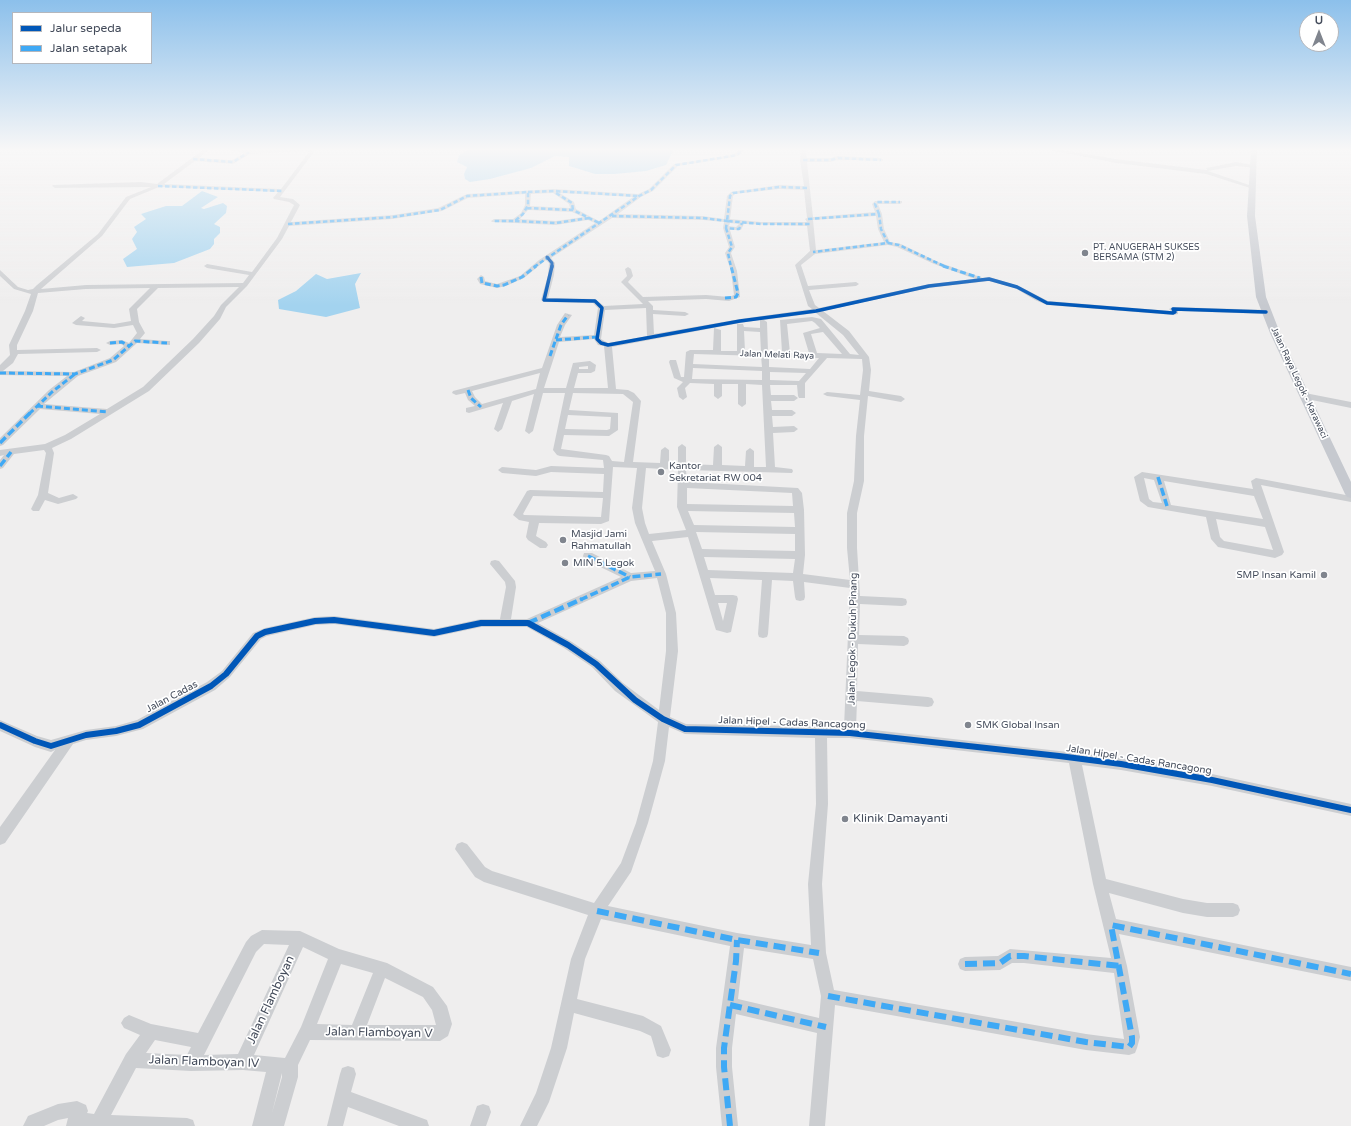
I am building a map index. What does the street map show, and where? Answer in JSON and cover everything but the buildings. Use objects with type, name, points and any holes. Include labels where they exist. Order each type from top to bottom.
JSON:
[{"type":"main road","name":"Jalan Raya Legok - Karawaci","points":[[1251,202],[1251,216],[1254,251],[1262,298],[1266,312],[1351,494]]},
{"type":"street","points":[[0,370],[10,361],[14,352],[13,345],[29,311],[35,292],[54,272],[72,260],[100,235],[125,202]]},
{"type":"street","points":[[0,453],[47,447],[68,437],[146,389],[196,341],[217,317],[223,306],[245,285],[288,224],[298,205],[293,202]]},
{"type":"street","points":[[288,224],[386,217],[440,210],[456,202]]},
{"type":"street","points":[[515,220],[523,214],[527,208],[527,202]]},
{"type":"street","points":[[570,202],[572,203],[573,210]]},
{"type":"street","points":[[481,277],[480,280],[484,283],[496,286],[504,285],[526,274],[547,257],[631,202]]},
{"type":"street","points":[[641,299],[706,296],[729,299],[738,296],[734,271],[728,253],[732,247],[727,224],[729,202]]},
{"type":"street","points":[[808,202],[813,252],[888,243],[899,245],[936,263],[984,279]]},
{"type":"street","points":[[888,243],[881,229],[879,214],[875,204],[876,202],[900,202]]},
{"type":"street","points":[[527,208],[573,210],[599,223]]},
{"type":"street","points":[[494,221],[515,220],[556,223],[609,216],[682,217],[727,224],[742,222],[809,222],[879,214]]},
{"type":"street","name":"Jalan Legok - Dukuh Pinang","points":[[813,252],[798,265],[809,301],[816,311],[846,333],[864,357],[867,370],[860,436],[859,481],[852,514],[852,548],[856,585],[850,733]]},
{"type":"street","points":[[547,257],[552,263],[551,275],[544,300],[592,300],[602,308],[649,309],[685,314]]},
{"type":"street","points":[[207,266],[252,274]]},
{"type":"street","points":[[628,269],[630,275],[624,282],[649,309],[651,338]]},
{"type":"street","points":[[0,272],[16,288],[35,292],[86,287],[245,285]]},
{"type":"street","points":[[602,308],[597,337],[599,342],[608,345],[782,318],[922,288],[984,279],[991,279],[1007,284],[1047,303],[1173,313],[1175,312],[1173,309],[1266,312]]},
{"type":"street","points":[[805,288],[856,284]]},
{"type":"street","points":[[0,443],[61,383],[75,374],[112,360],[132,343],[141,333],[135,322],[133,309],[155,287]]},
{"type":"street","points":[[529,431],[545,369],[561,325],[568,315]]},
{"type":"street","points":[[81,318],[76,323],[114,326],[135,322]]},
{"type":"street","points":[[782,318],[814,319],[825,329],[848,357]]},
{"type":"street","points":[[782,318],[786,355]]},
{"type":"street","points":[[741,353],[740,327],[763,326],[771,470]]},
{"type":"street","points":[[814,356],[807,334],[825,329]]},
{"type":"street","points":[[717,330],[717,353]]},
{"type":"street","points":[[556,340],[597,337]]},
{"type":"street","points":[[110,343],[167,343]]},
{"type":"street","points":[[608,345],[612,391]]},
{"type":"street","points":[[14,352],[97,350]]},
{"type":"street","name":"Jalan Melati Raya","points":[[689,366],[690,352],[864,357]]},
{"type":"street","points":[[768,398],[798,397],[801,383],[825,356]]},
{"type":"street","points":[[673,362],[678,378],[688,382],[801,383]]},
{"type":"street","points":[[683,397],[681,388],[688,382],[689,366],[811,371]]},
{"type":"street","points":[[456,393],[545,369]]},
{"type":"street","points":[[575,371],[564,412],[557,450],[560,453],[599,456],[606,458],[609,467],[606,495],[606,519],[604,521],[535,519],[522,518],[518,515],[530,493],[606,495]]},
{"type":"street","points":[[0,373],[75,374]]},
{"type":"street","points":[[718,383],[718,396]]},
{"type":"street","points":[[742,383],[742,404]]},
{"type":"street","points":[[468,390],[471,398],[481,407]]},
{"type":"street","points":[[468,410],[540,390],[625,392],[637,401],[628,465]]},
{"type":"street","points":[[827,394],[901,399]]},
{"type":"street","points":[[1305,396],[1351,405]]},
{"type":"street","points":[[498,429],[508,399]]},
{"type":"street","points":[[37,406],[108,412]]},
{"type":"street","points":[[560,432],[609,433],[614,430],[616,416],[613,414],[564,412]]},
{"type":"street","points":[[768,413],[792,413]]},
{"type":"street","points":[[769,430],[794,430]]},
{"type":"street","points":[[36,509],[43,495],[50,453],[47,447]]},
{"type":"street","points":[[682,447],[682,507],[691,530],[711,599]]},
{"type":"street","points":[[717,467],[718,447]]},
{"type":"street","points":[[664,466],[665,450]]},
{"type":"street","points":[[749,469],[750,451]]},
{"type":"street","points":[[0,466],[11,452]]},
{"type":"street","points":[[502,470],[536,473],[551,469],[628,465],[717,467],[789,471]]},
{"type":"street","points":[[528,1126],[543,1096],[559,1048],[578,959],[586,935],[597,911],[626,867],[642,823],[659,760],[672,651],[671,613],[661,574],[640,523],[637,508],[642,466]]},
{"type":"street","points":[[1258,494],[1158,477],[1140,476],[1145,501],[1151,505],[1167,506],[1270,524]]},
{"type":"street","points":[[1158,477],[1167,506]]},
{"type":"street","points":[[1210,514],[1216,539],[1221,544],[1275,554],[1279,552],[1258,494],[1256,482],[1260,481],[1351,499]]},
{"type":"street","points":[[682,485],[793,489],[797,493],[800,531],[798,577],[800,596]]},
{"type":"street","points":[[43,495],[58,500],[73,497]]},
{"type":"street","points":[[682,507],[798,510]]},
{"type":"street","points":[[535,519],[531,537],[543,545]]},
{"type":"street","points":[[647,538],[691,530],[800,531]]},
{"type":"street","points":[[698,553],[800,555]]},
{"type":"street","points":[[588,556],[630,578]]},
{"type":"street","points":[[495,564],[510,581],[511,587],[506,623]]},
{"type":"street","points":[[528,623],[630,578],[661,574]]},
{"type":"street","points":[[704,574],[798,577],[856,585]]},
{"type":"street","points":[[764,634],[767,576]]},
{"type":"street","points":[[855,600],[902,602]]},
{"type":"street","name":"Jalan Hipel - Cadas Rancagong","points":[[334,620],[434,633],[471,624],[528,623],[568,645],[596,664],[619,687],[663,719],[685,729],[850,733],[1074,758],[1121,764],[1212,780],[1351,810]]},
{"type":"street","name":"Jalan Cadas","points":[[0,725],[35,742],[51,746],[69,742],[86,735],[124,730],[139,725],[211,686],[226,674],[251,642],[265,632],[315,621],[334,620]]},
{"type":"street","points":[[854,639],[904,641]]},
{"type":"street","points":[[852,696],[928,702]]},
{"type":"street","points":[[817,1126],[828,996],[819,953],[815,884],[822,804],[821,733]]},
{"type":"street","points":[[0,838],[69,742]]},
{"type":"street","points":[[828,996],[1086,1042],[1129,1047],[1132,1043],[1132,1037],[1120,966],[1100,884],[1074,758]]},
{"type":"street","points":[[462,849],[480,872],[489,877],[597,911],[737,940],[819,953]]},
{"type":"street","points":[[1100,884],[1183,906],[1207,910],[1233,910]]},
{"type":"street","points":[[1111,925],[1351,974]]},
{"type":"street","name":"Jalan Flamboyan V","points":[[191,1063],[201,1041],[256,941],[262,937],[300,938],[337,956],[382,968],[428,992],[439,1006],[444,1027],[440,1034],[306,1032]]},
{"type":"street","name":"Jalan Flamboyan","points":[[243,1062],[300,938]]},
{"type":"street","points":[[730,1126],[724,1066],[724,1048],[736,961],[737,940]]},
{"type":"street","points":[[260,1126],[282,1065],[306,1032],[337,956]]},
{"type":"street","points":[[965,964],[1000,963],[1010,956],[1024,956],[1120,966]]},
{"type":"street","points":[[356,1033],[382,968]]},
{"type":"street","points":[[569,1004],[643,1024],[656,1031],[663,1050]]},
{"type":"street","points":[[730,1005],[826,1027]]},
{"type":"street","points":[[129,1023],[151,1032],[201,1041]]},
{"type":"street","points":[[98,1123],[132,1060],[151,1032]]},
{"type":"street","name":"Jalan Flamboyan IV","points":[[132,1060],[191,1063],[243,1062],[282,1065]]},
{"type":"street","points":[[276,1126],[290,1077],[291,1068],[282,1065]]},
{"type":"street","points":[[335,1126],[348,1074]]},
{"type":"street","points":[[342,1096],[421,1126]]},
{"type":"street","points":[[31,1126],[34,1122],[58,1112],[78,1109],[80,1111],[75,1123],[187,1126]]},
{"type":"water","points":[[188,202],[211,202],[201,208],[204,209],[223,203],[227,206],[226,213],[214,224],[220,227],[220,233],[214,239],[214,244],[210,249],[174,263],[127,267],[123,259],[137,249],[132,239],[137,232],[134,227],[146,219],[141,214],[166,206],[182,206]]},
{"type":"water","points":[[361,273],[355,284],[360,308],[326,317],[279,309],[278,300],[296,291],[316,274],[327,279]]},
{"type":"marked path","points":[[288,224],[393,217],[440,210],[456,202]]},
{"type":"marked path","points":[[494,221],[515,221],[523,214],[528,205],[528,202]]},
{"type":"marked path","points":[[570,202],[572,203],[573,210]]},
{"type":"marked path","points":[[481,277],[480,279],[482,283],[497,286],[504,285],[522,277],[541,261],[632,202]]},
{"type":"marked path","points":[[729,202],[727,221],[761,224],[810,224]]},
{"type":"marked path","points":[[879,214],[875,204],[877,202],[900,202]]},
{"type":"marked path","points":[[527,208],[573,210],[599,223]]},
{"type":"marked path","points":[[808,219],[879,214],[881,229],[888,243],[813,252]]},
{"type":"marked path","points":[[612,216],[703,218],[727,221],[726,228],[736,229],[739,229],[742,223]]},
{"type":"marked path","points":[[515,221],[556,223],[589,218]]},
{"type":"marked path","points":[[725,298],[736,297],[738,293],[728,253],[732,247],[726,228]]},
{"type":"marked path","points":[[888,243],[899,245],[936,263],[980,278]]},
{"type":"marked path","points":[[550,356],[561,325],[568,315]]},
{"type":"marked path","points":[[556,340],[597,337]]},
{"type":"marked path","points":[[0,373],[75,374],[113,360],[135,341],[167,343]]},
{"type":"marked path","points":[[110,343],[122,342],[129,346]]},
{"type":"marked path","points":[[0,443],[52,392],[75,374]]},
{"type":"marked path","points":[[468,390],[471,398],[481,407]]},
{"type":"marked path","points":[[37,406],[108,412]]},
{"type":"marked path","points":[[0,466],[11,452]]},
{"type":"marked path","points":[[1158,477],[1167,506]]},
{"type":"marked path","points":[[588,556],[630,577]]},
{"type":"marked path","points":[[528,623],[630,577],[661,574]]},
{"type":"marked path","points":[[597,911],[737,940],[819,953]]},
{"type":"marked path","points":[[828,996],[1086,1042],[1129,1047],[1132,1043],[1132,1037],[1120,966],[1111,925],[1351,974]]},
{"type":"marked path","points":[[730,1126],[724,1067],[724,1048],[736,961],[737,940]]},
{"type":"marked path","points":[[965,964],[1000,963],[1010,956],[1024,956],[1120,966]]},
{"type":"marked path","points":[[730,1005],[826,1027]]},
{"type":"cycle path","points":[[547,257],[552,263],[551,275],[544,300],[595,301],[602,308],[597,339],[601,343],[608,345],[740,321],[816,311],[929,286],[989,279],[1017,287],[1047,303],[1173,313],[1175,312],[1173,309],[1266,312]]},
{"type":"cycle path","points":[[0,725],[35,741],[51,746],[86,735],[116,731],[139,725],[211,686],[226,674],[257,636],[265,632],[315,621],[334,620],[434,633],[481,623],[528,623],[568,645],[596,664],[619,687],[635,700],[663,719],[685,729],[850,733],[1059,756],[1121,764],[1212,780],[1351,810]]},
{"type":"place","name":"PT. ANUGERAH SUKSES BERSAMA (STM 2)","points":[[1085,253]]},
{"type":"place","name":"Kantor Sekretariat RW 004","points":[[661,472]]},
{"type":"place","name":"Masjid Jami Rahmatullah","points":[[563,540]]},
{"type":"place","name":"MIN 5 Legok","points":[[565,563]]},
{"type":"place","name":"SMP Insan Kamil","points":[[1324,575]]},
{"type":"place","name":"SMK Global Insan","points":[[968,725]]},
{"type":"place","name":"Klinik Damayanti","points":[[845,819]]}]
